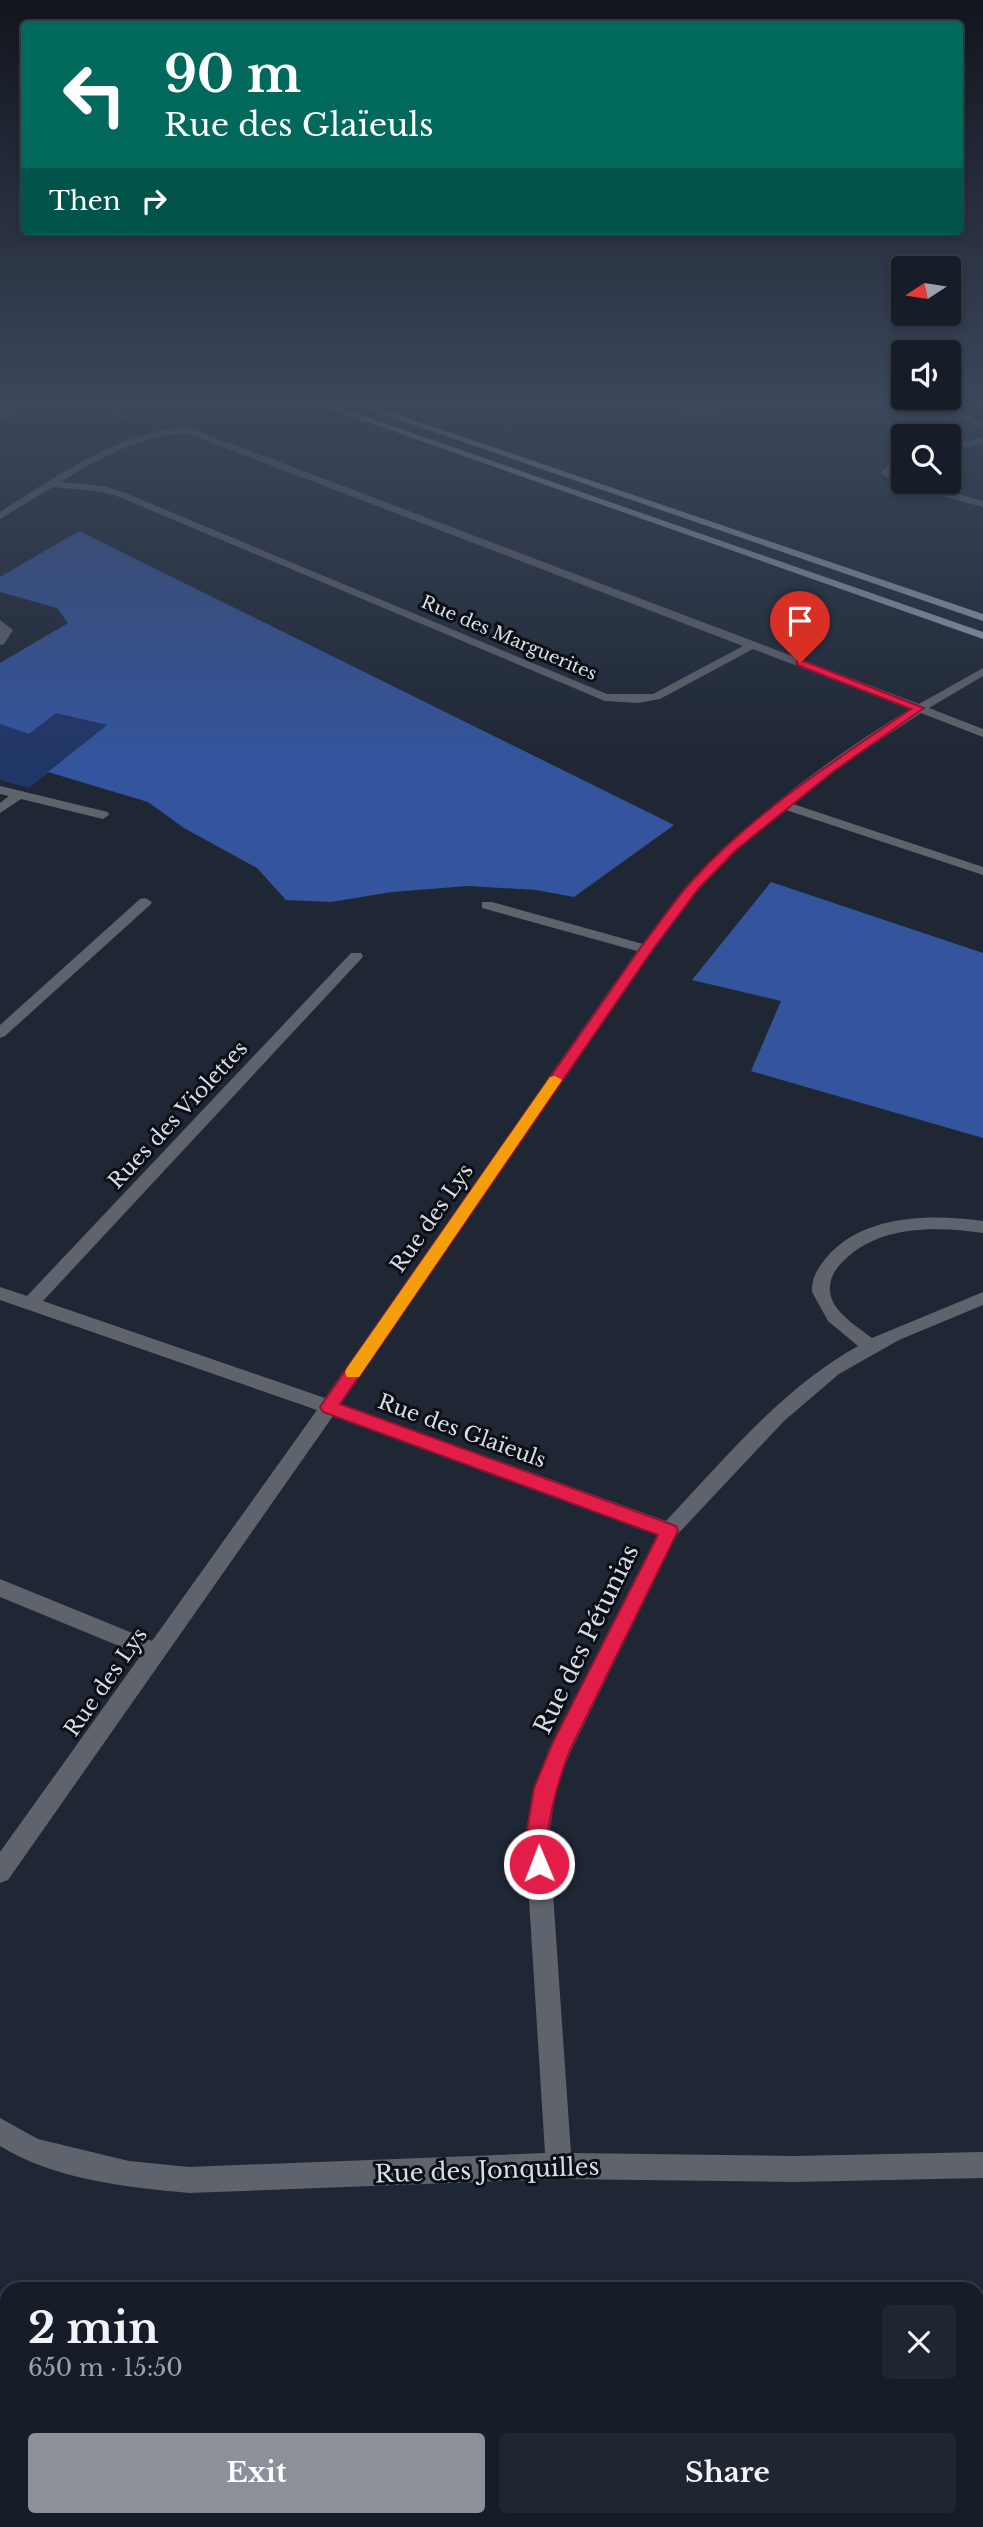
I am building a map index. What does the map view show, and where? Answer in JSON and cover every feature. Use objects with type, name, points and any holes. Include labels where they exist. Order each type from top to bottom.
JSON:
[{"type":"main road","points":[[657,522],[983,636]]},
{"type":"main road","points":[[702,522],[983,618]]},
{"type":"street","name":"Rue des Marguerites","points":[[187,522],[604,696],[638,699],[656,697],[753,645]]},
{"type":"street","points":[[432,522],[983,733]]},
{"type":"street","points":[[0,642],[4,627]]},
{"type":"street","name":"Rue des Lys","points":[[0,1872],[329,1407],[646,949],[694,886],[732,848],[830,768],[919,708],[983,671]]},
{"type":"street","points":[[0,790],[103,816]]},
{"type":"street","points":[[0,809],[19,794]]},
{"type":"street","points":[[782,805],[983,871]]},
{"type":"street","points":[[0,1032],[145,902]]},
{"type":"street","points":[[487,905],[646,949]]},
{"type":"street","name":"Rues des Violettes","points":[[31,1303],[356,956]]},
{"type":"street","points":[[871,1347],[831,1312],[821,1292],[824,1272],[846,1247],[877,1234],[915,1224],[958,1223],[983,1227]]},
{"type":"street","name":"Rue des Glaïeuls","points":[[0,1293],[329,1407],[669,1531]]},
{"type":"street","name":"Rue des Pétunias","points":[[559,2166],[537,1836],[545,1788],[560,1749],[669,1531],[777,1416],[832,1369],[893,1335],[983,1297]]},
{"type":"street","points":[[0,1588],[156,1652]]},
{"type":"street","name":"Rue des Jonquilles","points":[[0,2132],[33,2151],[129,2174],[189,2180],[559,2166],[794,2169],[983,2165]]},
{"type":"shaded area","points":[[79,531],[674,825],[574,897],[536,890],[468,886],[392,892],[331,902],[286,900],[257,868],[184,828],[148,802],[48,772],[107,725],[56,713],[29,734],[0,724],[0,663],[68,623],[57,608],[0,592],[0,577]]},
{"type":"shaded area","points":[[56,713],[108,725],[29,788],[0,780],[0,724],[29,734]]},
{"type":"shaded area","points":[[771,882],[983,953],[983,1138],[751,1071],[781,1001],[692,980]]},
{"type":"slow traffic","points":[[353,1372],[555,1080]]},
{"type":"route","points":[[539,1864],[537,1836],[545,1788],[560,1749],[669,1531],[329,1407],[646,949],[694,886],[732,848],[782,805],[830,768],[919,708],[800,663]]}]
